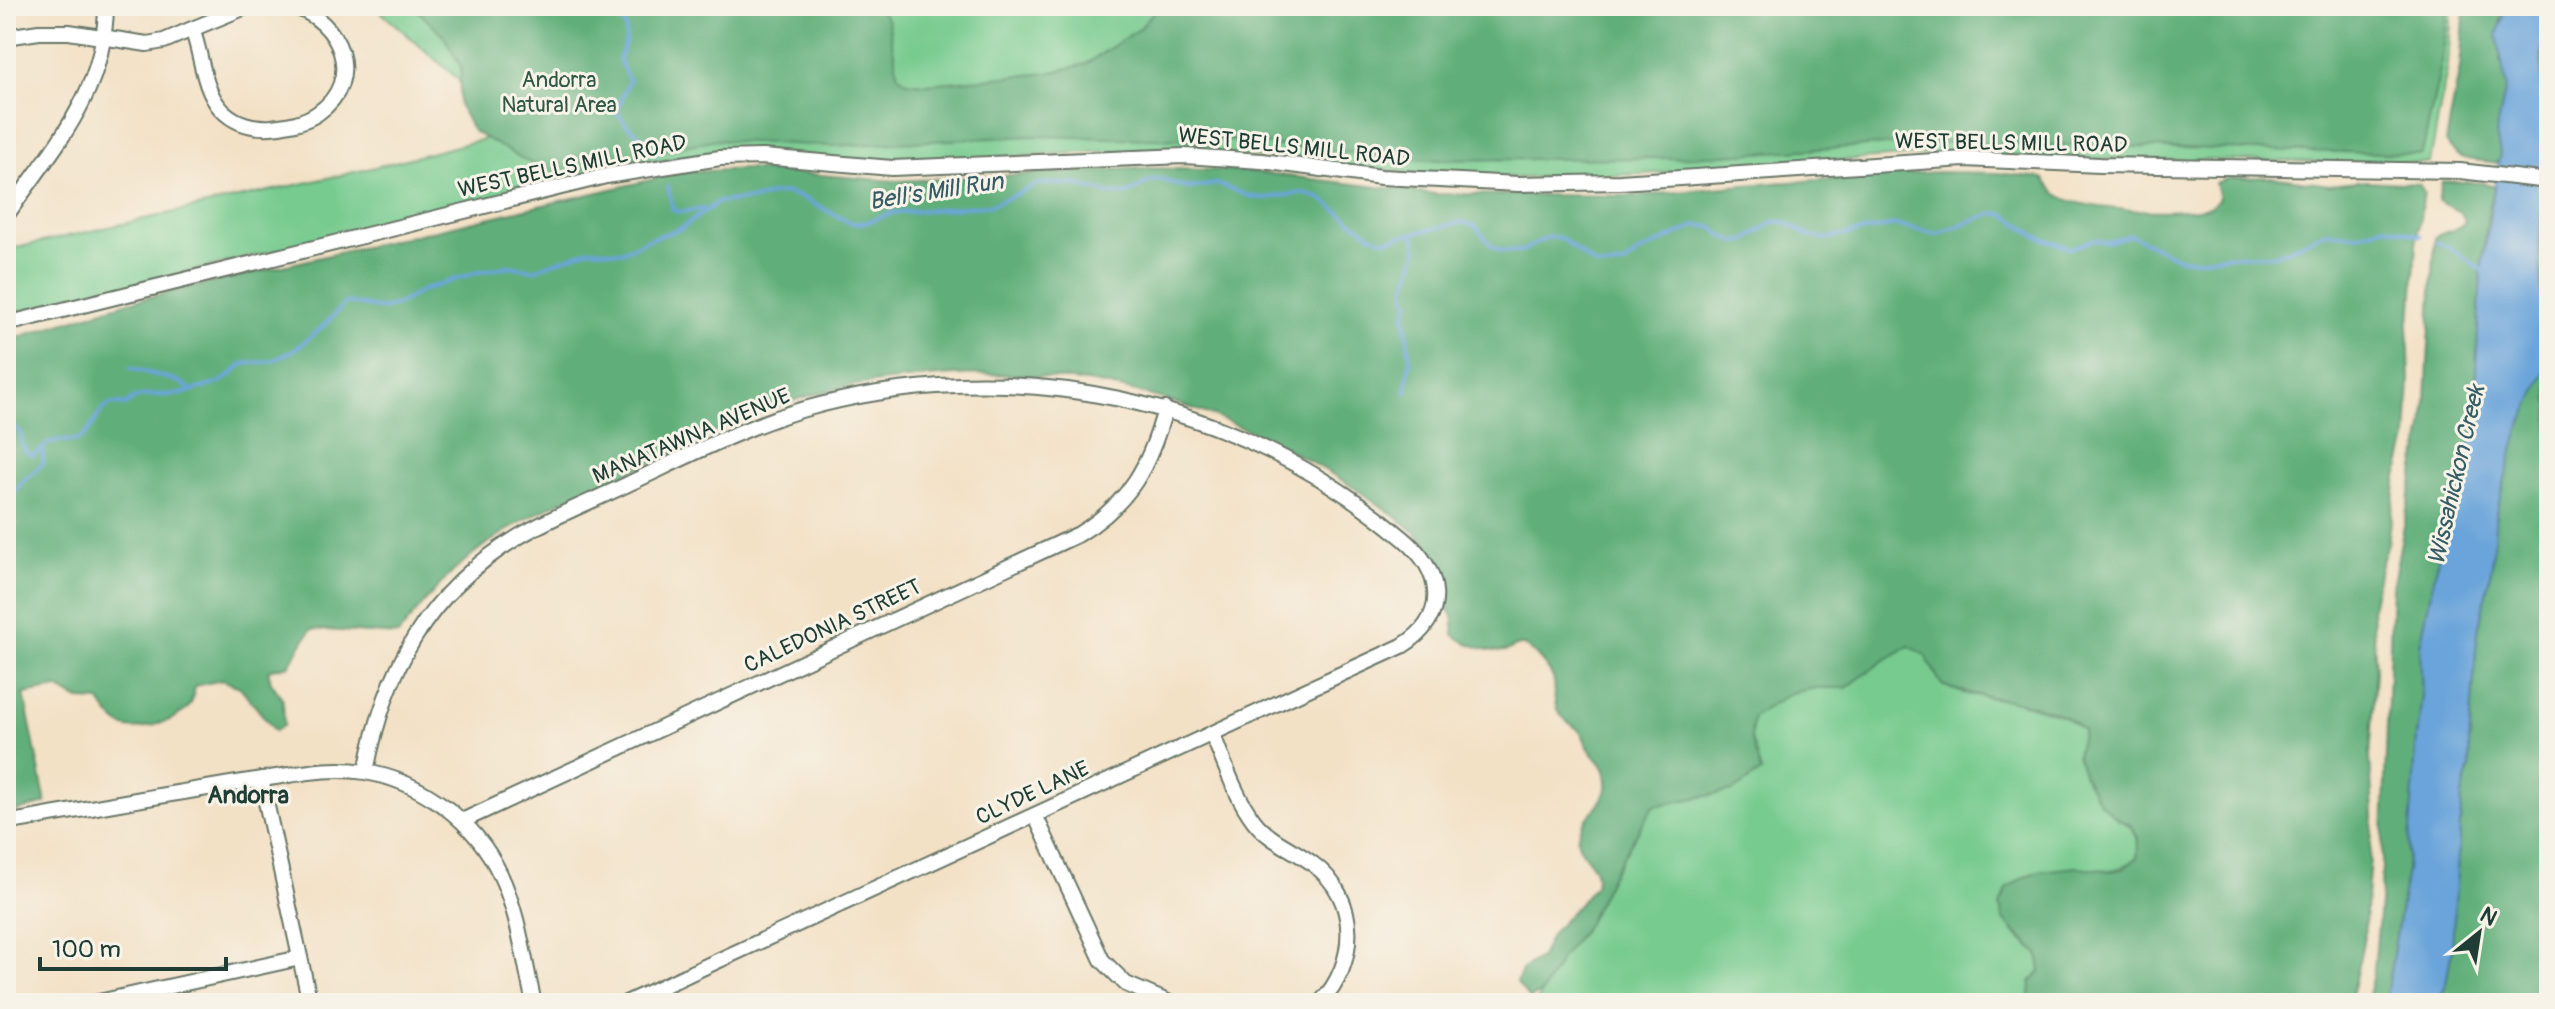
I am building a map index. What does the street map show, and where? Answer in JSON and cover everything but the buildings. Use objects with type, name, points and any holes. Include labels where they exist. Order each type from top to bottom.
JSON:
[{"type":"street","points":[[6,216],[79,112],[93,83],[104,38],[106,6]]},
{"type":"street","points":[[6,37],[54,32],[147,44],[164,41],[248,6]]},
{"type":"street","points":[[192,29],[212,95],[222,111],[250,126],[297,123],[316,114],[331,101],[340,82],[342,63],[339,43],[329,27],[314,14],[292,6]]},
{"type":"street","name":"WEST BELLS MILL ROAD","points":[[6,324],[643,168],[720,158],[763,157],[892,168],[1184,156],[1262,161],[1381,177],[1518,184],[1620,182],[1964,159],[2100,165],[2477,172],[2549,181]]},
{"type":"street","name":"MANATAWNA AVENUE","points":[[366,772],[376,723],[397,666],[427,617],[457,583],[487,557],[533,528],[740,433],[823,405],[875,394],[940,385],[1001,384],[1066,389],[1109,395],[1165,409],[1233,433],[1317,475],[1403,538],[1425,560],[1433,576],[1435,600]]},
{"type":"street","name":"CALEDONIA STREET","points":[[462,821],[1079,534],[1111,510],[1136,481],[1154,446],[1165,409]]},
{"type":"street","name":"CLYDE LANE","points":[[626,1003],[1412,640],[1425,625],[1435,600]]},
{"type":"street","points":[[1212,733],[1253,820],[1272,839],[1312,863],[1337,890],[1346,910],[1349,931],[1347,955],[1339,977],[1320,1003]]},
{"type":"street","points":[[6,823],[181,790],[326,769],[366,772],[395,780],[421,791],[462,821],[482,845],[503,881],[534,1003]]},
{"type":"street","points":[[261,779],[310,1003]]},
{"type":"street","points":[[1035,815],[1102,960],[1124,983],[1170,1003]]},
{"type":"street","points":[[94,1003],[147,998],[300,958]]},
{"type":"green space","name":"Andorra Natural Area","points":[[374,6],[2452,6],[2448,64],[2430,163],[2084,159],[1947,153],[1642,174],[1524,178],[1419,174],[1191,150],[1132,150],[916,162],[848,160],[754,150],[725,151],[617,167],[6,314],[6,250],[363,170],[484,139],[458,79]]},
{"type":"green space","name":"Andorra Natural Area","points":[[413,6],[878,6],[888,21],[898,75],[907,82],[926,84],[1048,73],[1086,64],[1140,28],[1158,6],[2448,6],[2442,61],[2422,154],[1930,142],[1675,158],[1422,160],[1231,141],[1033,136],[833,146],[712,140],[561,174],[530,163],[473,131],[459,105],[461,67],[443,35]]},
{"type":"green space","points":[[2465,6],[2506,6],[2500,20],[2500,61],[2506,86],[2496,134],[2500,153],[2498,163],[2462,157],[2446,142],[2460,67]]},
{"type":"green space","points":[[2549,26],[2549,118],[2540,72],[2542,48]]},
{"type":"green space","points":[[1144,168],[1247,171],[1435,194],[1640,196],[1744,185],[1936,172],[1998,173],[2043,178],[2057,194],[2073,201],[2158,211],[2212,206],[2219,198],[2215,183],[2229,178],[2272,177],[2329,185],[2366,181],[2419,184],[2424,192],[2408,324],[2410,380],[2407,439],[2372,609],[2376,671],[2370,757],[2373,817],[2364,937],[2350,1003],[2036,1002],[2030,996],[2031,982],[2041,970],[2038,954],[2003,919],[2000,905],[2008,888],[2039,871],[2077,867],[2111,871],[2123,869],[2137,858],[2139,840],[2131,825],[2119,820],[2100,803],[2084,776],[2077,755],[2083,730],[2048,710],[1942,685],[1925,655],[1909,646],[1846,688],[1816,688],[1790,693],[1753,717],[1751,739],[1761,772],[1733,791],[1653,806],[1610,878],[1588,923],[1562,957],[1542,992],[1530,999],[1517,983],[1522,970],[1541,957],[1552,933],[1595,886],[1595,872],[1580,848],[1578,835],[1606,792],[1607,784],[1603,767],[1580,731],[1558,711],[1554,681],[1545,666],[1522,645],[1505,651],[1492,651],[1453,635],[1454,621],[1447,606],[1449,594],[1446,580],[1440,562],[1429,546],[1386,510],[1325,470],[1276,443],[1175,403],[1123,389],[1017,375],[906,379],[819,393],[735,423],[670,456],[561,501],[520,523],[471,556],[432,593],[398,635],[311,629],[289,665],[268,670],[271,682],[283,700],[284,725],[275,731],[240,687],[222,680],[195,686],[190,705],[174,718],[134,729],[119,724],[100,701],[79,700],[57,688],[24,694],[46,803],[6,814],[6,341],[129,302],[684,172],[747,169],[896,181]]},
{"type":"green space","points":[[2442,181],[2484,183],[2495,187],[2489,207],[2481,271],[2476,371],[2478,396],[2473,433],[2434,577],[2420,646],[2422,697],[2407,870],[2385,1003],[2366,1003],[2374,970],[2381,892],[2392,588],[2425,417],[2435,237],[2465,222],[2461,212],[2438,201]]},
{"type":"green space","points":[[2545,193],[2549,193],[2549,314],[2540,270]]},
{"type":"green space","points":[[2549,363],[2549,1003],[2438,1003],[2446,984],[2452,948],[2462,795],[2470,767],[2477,636],[2492,564],[2496,512],[2519,429]]},
{"type":"green space","points":[[1909,646],[1925,655],[1942,685],[1965,694],[2014,701],[2063,716],[2084,730],[2077,755],[2119,820],[2136,835],[2137,858],[2115,869],[2077,867],[2012,931],[2038,954],[2041,970],[2031,982],[2031,996],[2037,1003],[1536,1003],[1562,957],[1588,923],[1610,878],[1653,806],[1690,798],[1761,772],[1751,739],[1752,717],[1790,693],[1816,688],[1846,688]]},
{"type":"water","points":[[2506,6],[2549,6],[2549,26],[2541,55],[2548,155],[2539,245],[2542,297],[2549,314],[2549,363],[2519,429],[2496,512],[2492,564],[2477,636],[2470,767],[2462,795],[2452,948],[2446,984],[2438,1003],[2385,1003],[2407,870],[2422,697],[2420,646],[2434,577],[2473,433],[2478,396],[2476,371],[2481,271],[2500,153],[2496,134],[2506,86],[2497,35]]},
{"type":"waterway","points":[[618,6],[626,28],[626,41],[619,59],[629,81],[617,110],[625,123],[657,154]]},
{"type":"waterway","name":"Bell's Mill Run","points":[[6,515],[22,482],[43,464],[43,448],[54,441],[84,436],[99,413],[109,405],[126,405],[146,395],[177,395],[225,379],[244,364],[284,356],[322,327],[346,302],[382,309],[397,305],[423,290],[475,273],[509,266],[534,270],[590,249],[622,252],[680,229],[718,202],[757,199],[772,194],[786,193],[803,198],[851,223],[865,223],[892,213],[992,205],[1039,184],[1074,184],[1112,194],[1127,194],[1150,181],[1161,179],[1188,188],[1217,184],[1252,197],[1303,193],[1320,198],[1371,235],[1384,240],[1463,222],[1475,226],[1491,245],[1501,251],[1522,251],[1548,237],[1561,238],[1596,266],[1612,267],[1625,264],[1638,253],[1697,225],[1712,227],[1722,236],[1737,242],[1747,240],[1773,222],[1785,222],[1811,237],[1824,239],[1895,225],[1937,234],[1993,213],[2006,215],[2036,236],[2071,248],[2093,240],[2107,242],[2131,235],[2181,259],[2198,260],[2276,255],[2326,232],[2357,235],[2386,226],[2421,236]]},
{"type":"waterway","points":[[668,187],[673,210],[702,209]]},
{"type":"waterway","points":[[1406,393],[1410,360],[1405,317],[1409,302],[1405,292],[1417,251],[1414,234]]},
{"type":"waterway","name":"Bell's Mill Run","points":[[2437,242],[2485,272]]},
{"type":"waterway","points":[[131,368],[178,381],[190,389]]},
{"type":"waterway","points":[[6,421],[21,432],[23,446],[29,454],[32,456],[43,448]]},
{"type":"district","name":"Andorra","points":[[248,795]]},
{"type":"water label","name":"Wissahickon Creek","points":[[2456,475]]}]
